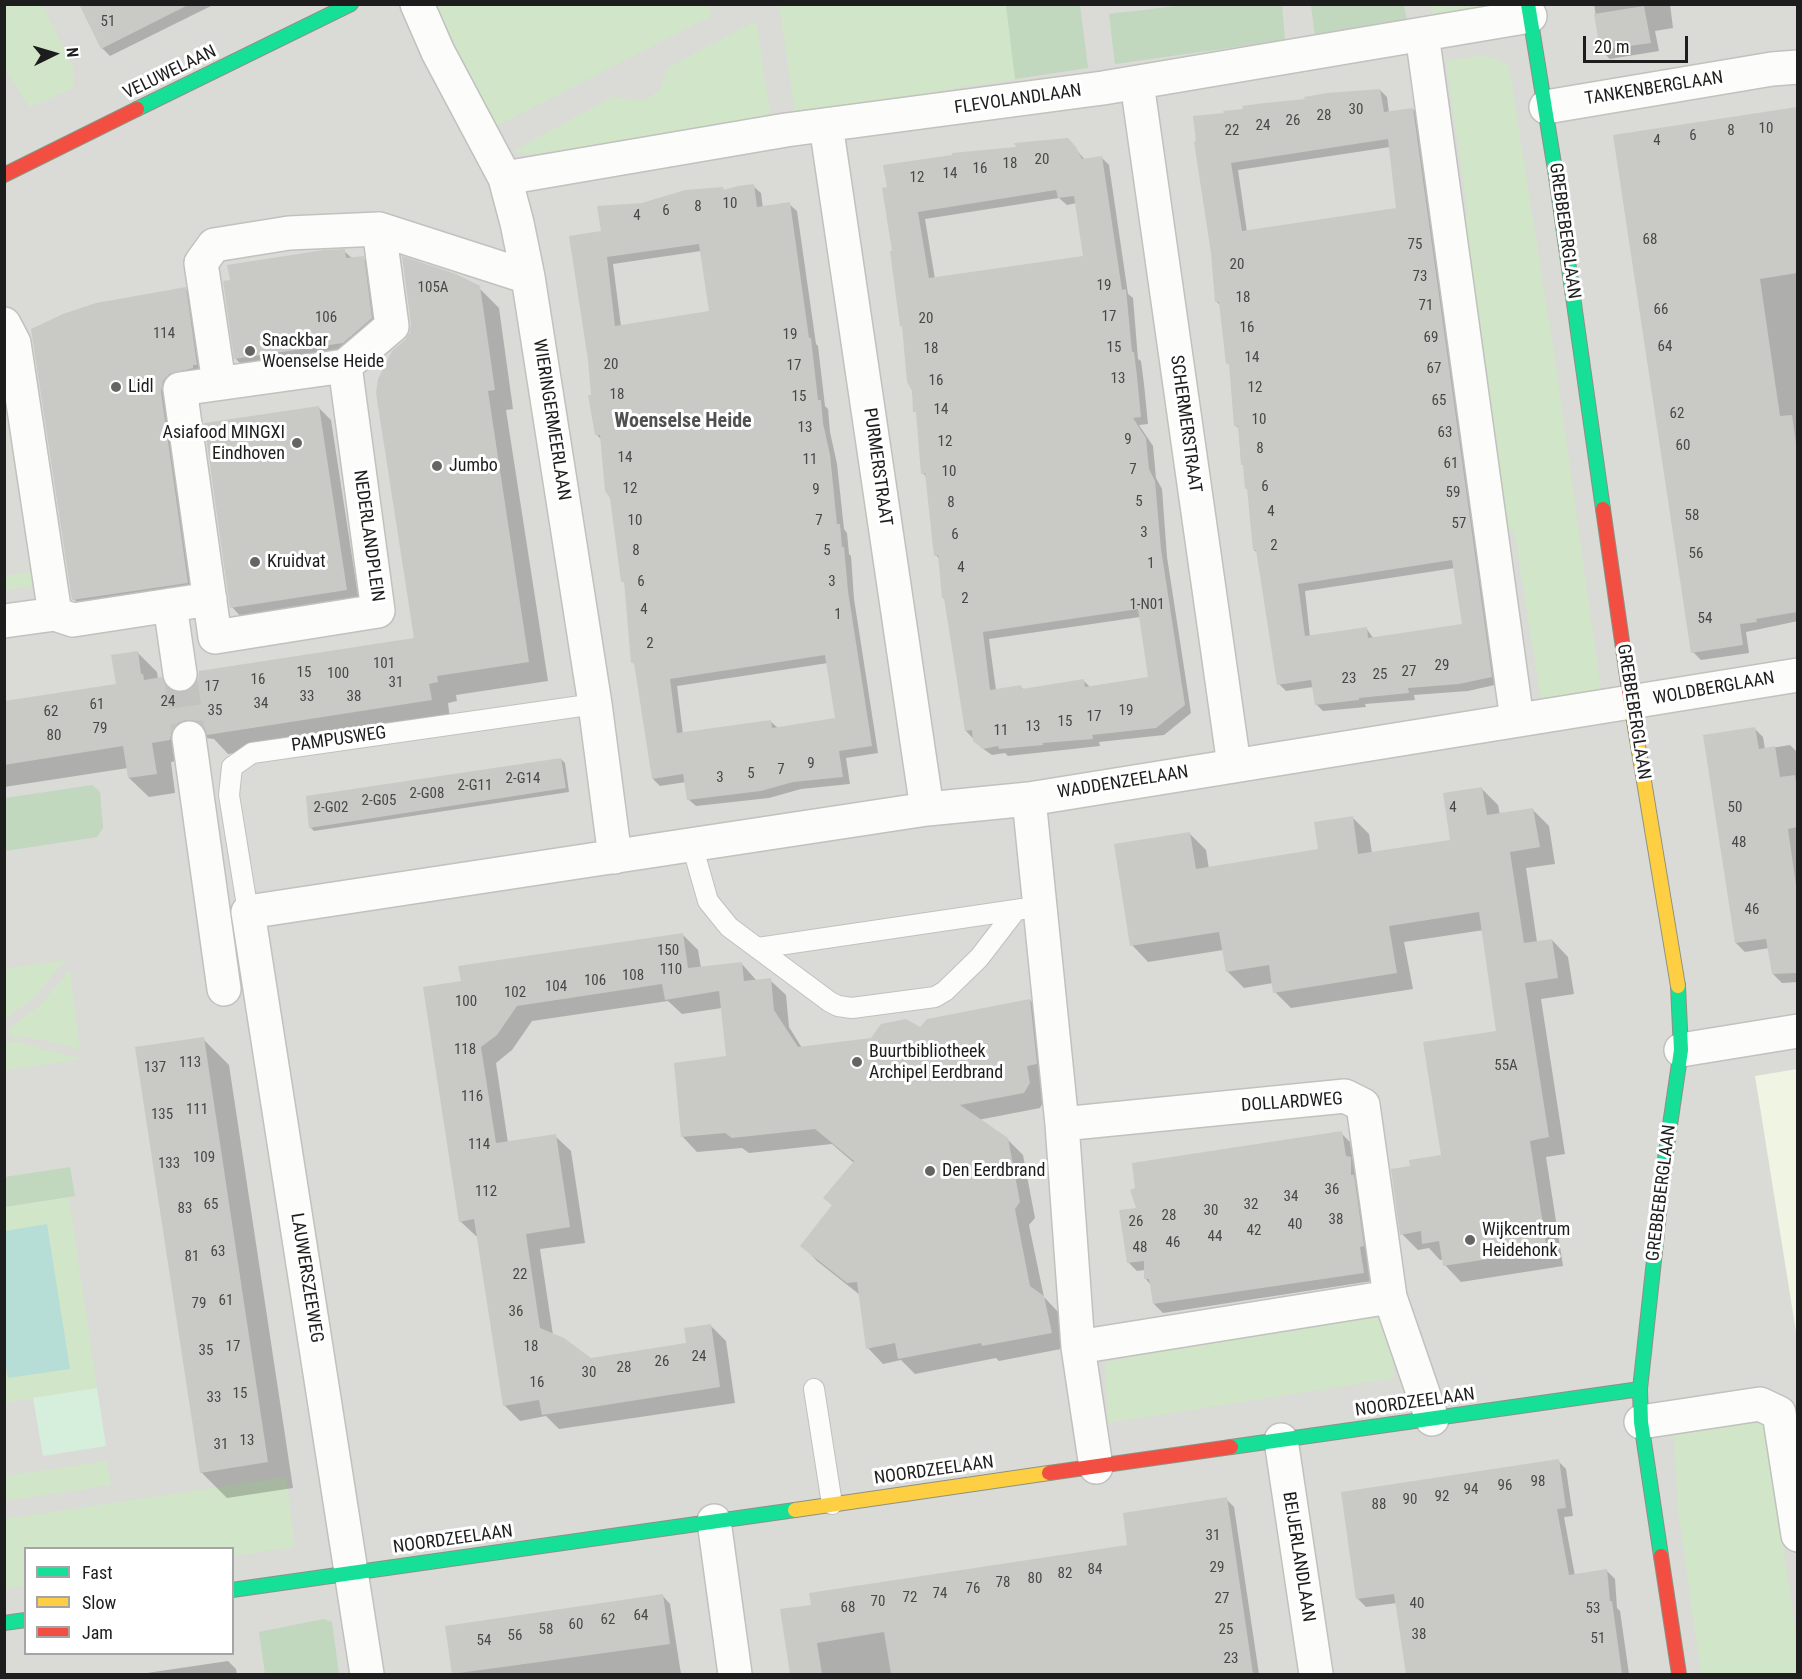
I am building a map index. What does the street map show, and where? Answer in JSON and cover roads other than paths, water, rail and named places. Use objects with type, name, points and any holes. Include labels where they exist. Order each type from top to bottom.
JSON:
[{"type":"street","name":"VELUWELAAN","points":[[4,175],[351,4]]},
{"type":"street","name":"WIERINGERMEERLAAN","points":[[417,4],[438,52],[505,178],[517,223],[528,276],[595,704],[615,857]]},
{"type":"street","name":"FLEVOLANDLAAN","points":[[505,178],[786,130],[1137,83],[1422,34],[1529,10]]},
{"type":"street","name":"GREBBEBERGLAAN","points":[[1529,10],[1546,107],[1631,704],[1678,990],[1681,1050],[1665,1159],[1640,1389],[1641,1422],[1679,1674]]},
{"type":"street","points":[[1422,34],[1517,720]]},
{"type":"street","name":"TANKENBERGLAAN","points":[[1546,107],[1772,69],[1797,67]]},
{"type":"street","name":"SCHERMERSTRAAT","points":[[1137,83],[1234,765]]},
{"type":"street","name":"PURMERSTRAAT","points":[[826,125],[927,809]]},
{"type":"street","points":[[219,384],[201,263],[214,245],[289,233],[379,229],[528,276]]},
{"type":"street","points":[[345,366],[392,326],[379,229]]},
{"type":"street","points":[[4,324],[14,343],[55,614]]},
{"type":"street","name":"NEDERLANDPLEIN","points":[[345,366],[378,611],[215,637],[180,389],[219,384],[345,366]]},
{"type":"street","points":[[4,621],[55,614],[73,620],[210,599]]},
{"type":"street","points":[[171,605],[180,674]]},
{"type":"street","name":"WOLDBERGLAAN","points":[[1631,704],[1797,675]]},
{"type":"street","name":"WADDENZEELAAN","points":[[615,857],[927,809],[1029,799],[1517,720],[1631,704]]},
{"type":"street","points":[[189,738],[224,989]]},
{"type":"street","points":[[1029,799],[1028,908],[1062,1124],[1078,1347],[1096,1467]]},
{"type":"street","points":[[248,912],[615,857]]},
{"type":"street","name":"PAMPUSWEG","points":[[248,912],[260,983]]},
{"type":"street","name":"LAUWERSZEEWEG","points":[[260,983],[367,1674]]},
{"type":"street","points":[[1681,1050],[1797,1031]]},
{"type":"street","name":"DOLLARDWEG","points":[[1062,1124],[1345,1096],[1363,1105],[1390,1297],[1432,1419]]},
{"type":"street","points":[[1078,1347],[1390,1297]]},
{"type":"street","name":"NOORDZEELAAN","points":[[234,1590],[1640,1389]]},
{"type":"street","points":[[1641,1422],[1760,1404],[1779,1413],[1797,1535]]},
{"type":"street","name":"BEIJERLANDLAAN","points":[[1281,1440],[1316,1674]]},
{"type":"street","points":[[714,1521],[735,1674]]},
{"type":"street","points":[[4,1623],[24,1620]]},
{"type":"lane","name":"PAMPUSWEG","points":[[248,912],[229,795],[232,767],[252,753],[595,704]]},
{"type":"lane","points":[[692,845],[708,901],[729,927],[830,1002],[852,1008],[936,997],[945,991],[1028,908]]},
{"type":"lane","points":[[758,948],[1028,908]]},
{"type":"lane","points":[[814,1389],[832,1504]]},
{"type":"tunnel","points":[[180,674],[189,738]]},
{"type":"place","name":"Snackbar Woenselse Heide","points":[[250,351]]},
{"type":"place","name":"Lidl","points":[[116,387]]},
{"type":"place","name":"Asiafood MINGXI Eindhoven","points":[[297,443]]},
{"type":"place","name":"Jumbo","points":[[437,466]]},
{"type":"place","name":"Kruidvat","points":[[255,562]]},
{"type":"place","name":"Buurtbibliotheek Archipel Eerdbrand","points":[[857,1062]]},
{"type":"place","name":"Den Eerdbrand","points":[[930,1171]]},
{"type":"place","name":"Wijkcentrum Heidehonk","points":[[1470,1240]]},
{"type":"district","name":"Woenselse Heide","points":[[683,422]]}]
